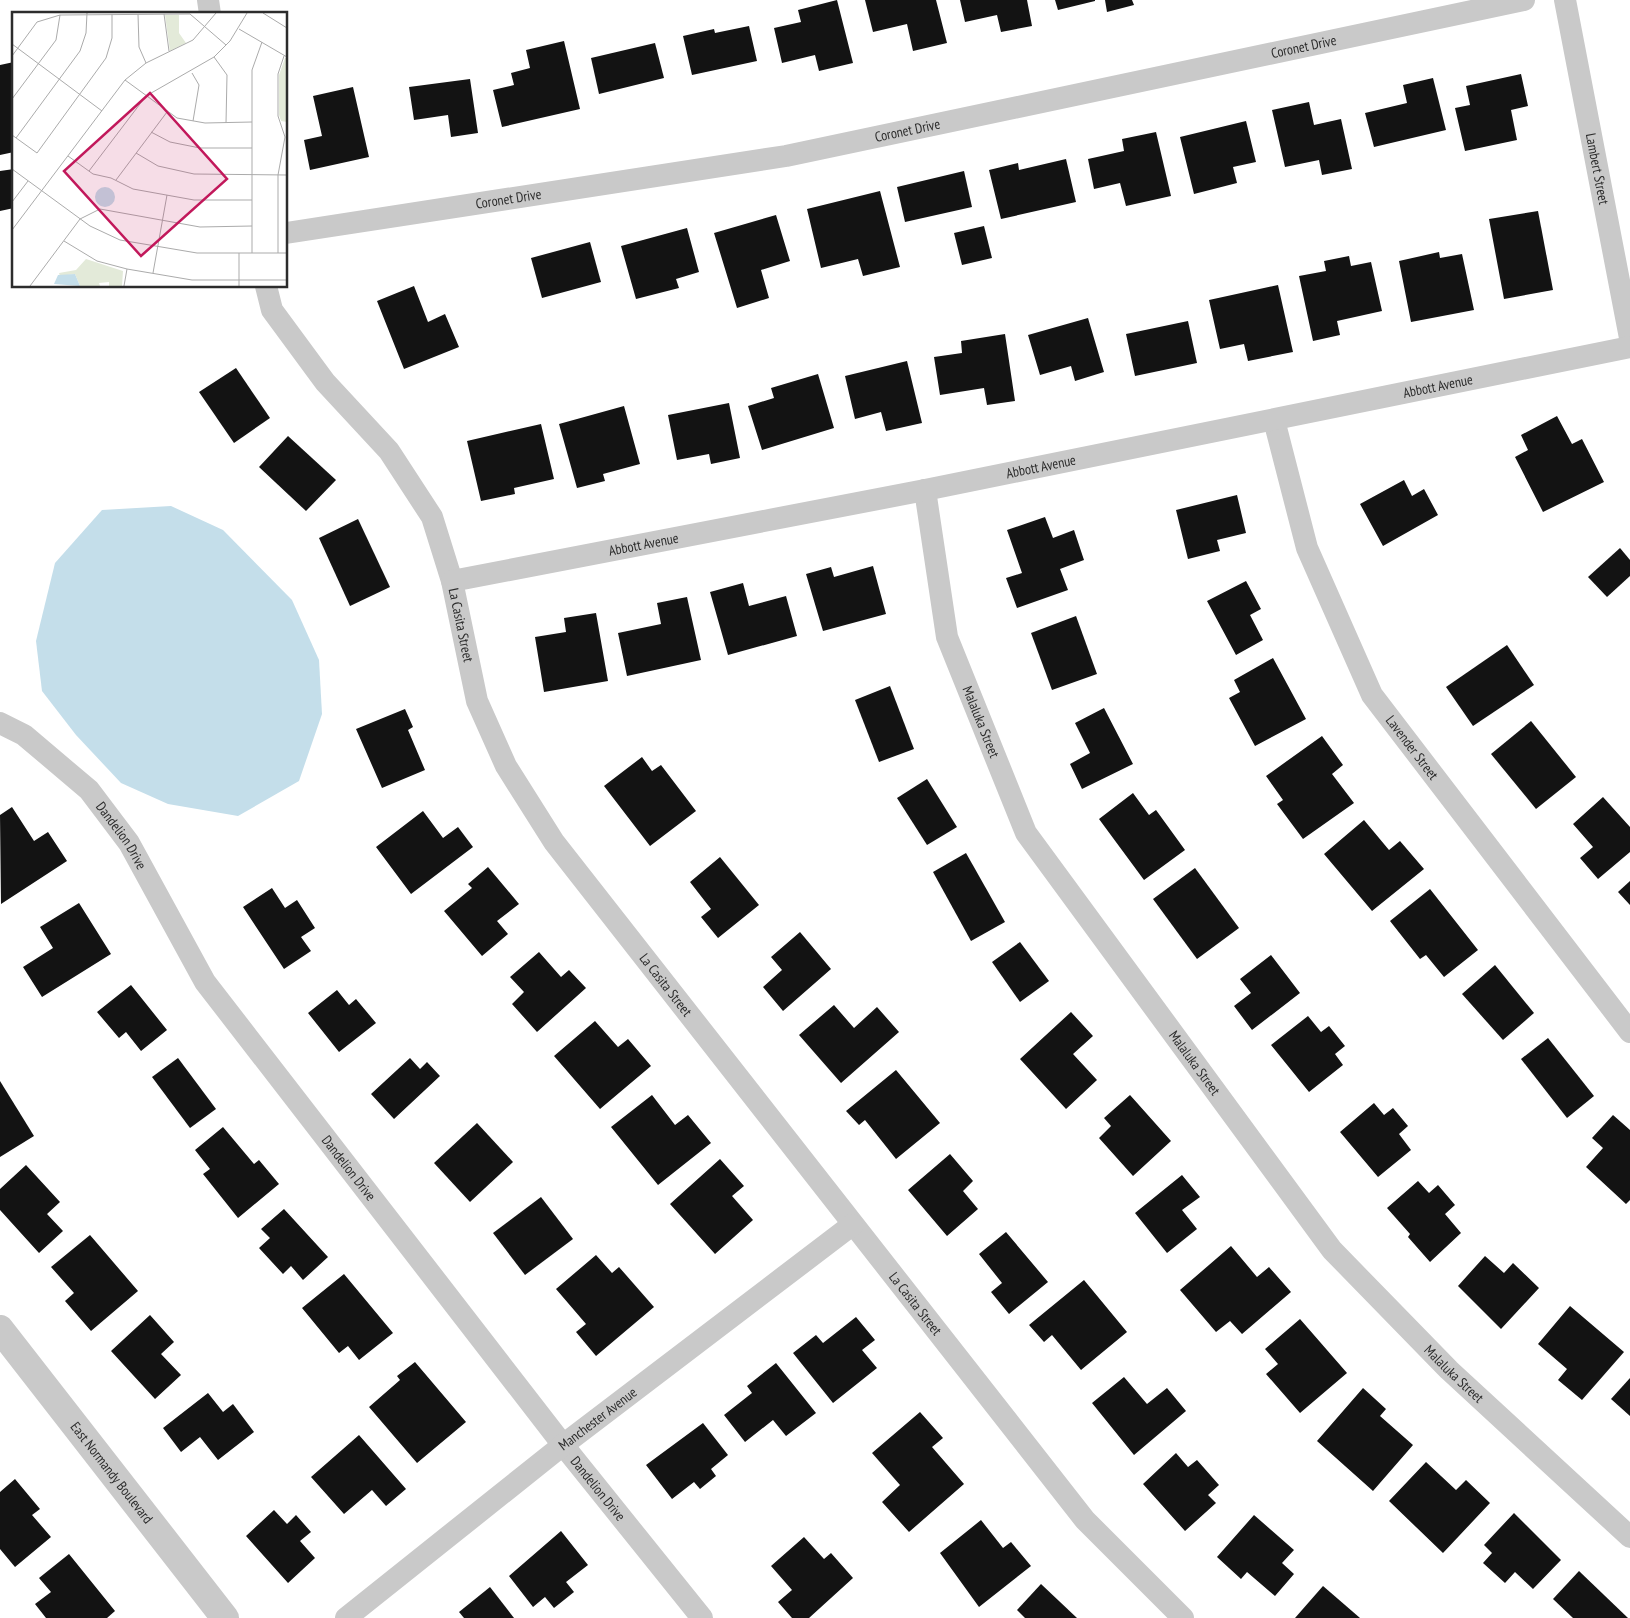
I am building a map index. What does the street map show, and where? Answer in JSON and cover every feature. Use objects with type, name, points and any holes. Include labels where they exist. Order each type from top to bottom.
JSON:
[{"type":"street","name":"Coronet Drive","points":[[288,233],[786,156],[1524,0]]},
{"type":"street","name":"Lambert Street","points":[[1565,0],[1630,338]]},
{"type":"street","name":"La Casita Street","points":[[266,288],[272,310],[325,382],[389,451],[432,517],[452,581],[477,700],[506,766],[554,842],[852,1225],[1085,1520],[1182,1618]]},
{"type":"street","name":"Abbott Avenue","points":[[452,581],[925,490],[1630,347]]},
{"type":"street","name":"Lavender Street","points":[[1274,420],[1307,548],[1372,695],[1630,1032]]},
{"type":"street","name":"Malaluka Street","points":[[925,490],[947,637],[1026,833],[1332,1250],[1450,1370],[1630,1538]]},
{"type":"street","name":"Dandelion Drive","points":[[0,723],[24,735],[89,790],[129,843],[205,982],[563,1445],[702,1618]]},
{"type":"street","name":"Manchester Avenue","points":[[346,1618],[563,1445],[852,1225]]},
{"type":"street","name":"East Normandy Boulevard","points":[[0,1328],[225,1618]]},
{"type":"water","points":[[171,506],[223,530],[292,600],[319,660],[322,714],[299,781],[238,816],[168,804],[121,783],[76,735],[42,691],[36,641],[55,563],[102,510]]},
{"type":"building","points":[[837,0],[853,63],[819,71],[815,55],[782,63],[774,28],[801,22],[798,10]]},
{"type":"building","points":[[865,0],[936,0],[947,43],[913,51],[907,24],[873,32]]},
{"type":"building","points":[[960,0],[1027,0],[1032,26],[1001,32],[997,15],[965,22]]},
{"type":"building","points":[[1055,0],[1095,0],[1095,1],[1058,10]]},
{"type":"building","points":[[1105,0],[1132,0],[1134,5],[1107,12]]},
{"type":"building","points":[[749,26],[757,61],[692,75],[683,36],[714,29],[715,33]]},
{"type":"building","points":[[564,41],[580,109],[502,127],[493,90],[514,85],[511,73],[530,68],[526,50]]},
{"type":"building","points":[[655,43],[664,78],[599,94],[591,58]]},
{"type":"building","points":[[12,62],[12,152],[0,155],[0,65]]},
{"type":"building","points":[[1521,74],[1528,106],[1511,110],[1517,140],[1465,151],[1455,108],[1470,105],[1466,86]]},
{"type":"building","points":[[1433,78],[1446,130],[1374,147],[1365,113],[1407,103],[1403,85]]},
{"type":"building","points":[[470,79],[478,133],[451,137],[448,115],[414,120],[409,87]]},
{"type":"building","points":[[353,87],[369,157],[310,170],[304,140],[322,136],[313,96]]},
{"type":"building","points":[[1309,102],[1314,125],[1341,119],[1352,169],[1322,175],[1319,160],[1285,167],[1272,110]]},
{"type":"building","points":[[1246,121],[1256,162],[1233,167],[1237,183],[1194,194],[1180,137]]},
{"type":"building","points":[[1156,132],[1171,196],[1126,206],[1120,183],[1094,189],[1088,159],[1124,151],[1122,139]]},
{"type":"building","points":[[1066,159],[1076,202],[1001,219],[989,170],[1018,163],[1019,170]]},
{"type":"building","points":[[12,169],[12,208],[0,211],[0,171]]},
{"type":"building","points":[[964,171],[972,207],[905,222],[897,187]]},
{"type":"building","points":[[880,191],[900,267],[863,276],[858,259],[821,268],[807,209]]},
{"type":"building","points":[[1538,211],[1553,290],[1504,299],[1489,219]]},
{"type":"building","points":[[776,215],[790,261],[761,270],[769,298],[737,308],[714,233]]},
{"type":"building","points":[[984,226],[992,258],[962,265],[954,233]]},
{"type":"building","points":[[687,228],[699,272],[676,279],[679,288],[636,299],[621,246]]},
{"type":"building","points":[[590,242],[601,282],[542,298],[531,258]]},
{"type":"building","points":[[1439,252],[1440,258],[1462,254],[1474,310],[1411,322],[1399,261]]},
{"type":"building","points":[[1349,256],[1351,266],[1371,262],[1382,311],[1337,321],[1340,335],[1313,341],[1299,276],[1326,271],[1324,261]]},
{"type":"building","points":[[1278,285],[1293,352],[1248,361],[1244,344],[1220,349],[1209,300]]},
{"type":"building","points":[[414,286],[428,322],[445,314],[459,347],[404,369],[377,301]]},
{"type":"building","points":[[1088,318],[1104,372],[1075,381],[1071,366],[1040,375],[1028,335]]},
{"type":"building","points":[[1188,321],[1197,363],[1135,376],[1126,334]]},
{"type":"building","points":[[1005,334],[1015,401],[987,405],[984,388],[940,395],[934,357],[962,353],[961,341]]},
{"type":"building","points":[[907,361],[922,423],[886,431],[881,412],[855,419],[845,376]]},
{"type":"building","points":[[236,368],[270,418],[234,443],[199,392]]},
{"type":"building","points":[[818,374],[834,428],[762,450],[748,406],[774,398],[771,388]]},
{"type":"building","points":[[729,403],[740,458],[711,464],[709,454],[677,460],[668,415]]},
{"type":"building","points":[[624,406],[640,464],[603,474],[605,481],[577,488],[559,424]]},
{"type":"building","points":[[1557,416],[1572,444],[1582,439],[1604,482],[1543,512],[1515,457],[1528,450],[1521,435]]},
{"type":"building","points":[[541,424],[554,479],[514,488],[515,494],[481,501],[467,441]]},
{"type":"building","points":[[288,436],[336,480],[306,511],[259,467]]},
{"type":"building","points":[[1404,480],[1412,496],[1424,489],[1438,515],[1383,546],[1360,504]]},
{"type":"building","points":[[1237,495],[1246,533],[1217,540],[1220,551],[1188,559],[1176,510]]},
{"type":"building","points":[[1045,517],[1053,538],[1074,530],[1084,560],[1060,569],[1068,590],[1017,608],[1006,578],[1022,573],[1007,530]]},
{"type":"building","points":[[358,519],[390,587],[350,606],[319,538]]},
{"type":"building","points":[[1620,548],[1630,560],[1630,576],[1607,597],[1588,577]]},
{"type":"building","points":[[873,566],[886,614],[823,631],[806,574],[831,567],[834,577]]},
{"type":"building","points":[[1246,581],[1261,609],[1250,615],[1263,640],[1236,655],[1207,601]]},
{"type":"building","points":[[743,583],[749,606],[786,596],[797,636],[728,655],[710,592]]},
{"type":"building","points":[[687,597],[701,660],[627,676],[618,633],[661,624],[657,603]]},
{"type":"building","points":[[596,613],[608,681],[544,692],[535,637],[566,632],[564,618]]},
{"type":"building","points":[[1076,616],[1097,674],[1052,690],[1031,633]]},
{"type":"building","points":[[1507,645],[1534,685],[1473,726],[1446,687]]},
{"type":"building","points":[[1273,658],[1306,719],[1255,746],[1229,698],[1240,692],[1234,680]]},
{"type":"building","points":[[890,686],[914,749],[879,762],[855,700]]},
{"type":"building","points":[[1104,708],[1133,764],[1082,789],[1070,764],[1090,753],[1075,723]]},
{"type":"building","points":[[405,709],[413,727],[408,730],[425,770],[382,788],[356,729]]},
{"type":"building","points":[[1531,721],[1576,777],[1536,809],[1491,754]]},
{"type":"building","points":[[1322,736],[1343,765],[1332,774],[1354,803],[1303,839],[1277,804],[1283,800],[1266,776]]},
{"type":"building","points":[[642,757],[652,771],[661,765],[696,811],[650,846],[604,786]]},
{"type":"building","points":[[927,779],[957,827],[927,845],[897,798]]},
{"type":"building","points":[[1133,793],[1149,815],[1156,810],[1185,850],[1144,880],[1099,819]]},
{"type":"building","points":[[1603,797],[1630,827],[1630,852],[1598,879],[1580,858],[1593,847],[1573,824]]},
{"type":"building","points":[[12,807],[34,841],[48,832],[67,861],[1,904],[0,815]]},
{"type":"building","points":[[423,811],[443,838],[458,827],[473,847],[411,894],[376,847]]},
{"type":"building","points":[[1364,820],[1389,850],[1400,841],[1424,869],[1372,911],[1324,854]]},
{"type":"building","points":[[966,853],[1005,922],[971,941],[933,872]]},
{"type":"building","points":[[720,857],[759,905],[718,938],[701,917],[711,909],[690,882]]},
{"type":"building","points":[[488,867],[519,904],[497,921],[508,934],[482,956],[444,911],[472,888],[468,884]]},
{"type":"building","points":[[1195,868],[1239,928],[1197,959],[1153,899]]},
{"type":"building","points":[[1630,881],[1630,905],[1618,892]]},
{"type":"building","points":[[272,888],[285,908],[297,900],[315,928],[301,937],[311,951],[284,969],[243,907]]},
{"type":"building","points":[[1430,889],[1478,950],[1444,977],[1426,955],[1420,959],[1390,921]]},
{"type":"building","points":[[79,903],[111,954],[42,997],[23,967],[53,948],[40,927]]},
{"type":"building","points":[[800,932],[831,969],[783,1011],[763,987],[782,970],[771,957]]},
{"type":"building","points":[[1020,942],[1049,981],[1020,1002],[992,962]]},
{"type":"building","points":[[539,952],[561,977],[569,970],[586,988],[537,1032],[512,1004],[524,992],[510,977]]},
{"type":"building","points":[[1271,955],[1300,993],[1252,1030],[1234,1006],[1251,993],[1240,979]]},
{"type":"building","points":[[1495,965],[1534,1013],[1503,1040],[1462,994]]},
{"type":"building","points":[[131,985],[167,1030],[141,1051],[126,1032],[119,1038],[97,1012]]},
{"type":"building","points":[[337,990],[349,1005],[356,999],[376,1023],[339,1052],[308,1013]]},
{"type":"building","points":[[834,1005],[854,1028],[877,1007],[899,1032],[841,1083],[799,1035]]},
{"type":"building","points":[[1071,1012],[1093,1036],[1073,1054],[1097,1080],[1066,1109],[1020,1059]]},
{"type":"building","points":[[1308,1016],[1321,1032],[1329,1026],[1345,1046],[1335,1054],[1343,1065],[1309,1092],[1271,1045]]},
{"type":"building","points":[[595,1021],[618,1047],[628,1039],[651,1066],[600,1109],[554,1056]]},
{"type":"building","points":[[1548,1038],[1594,1096],[1567,1118],[1521,1059]]},
{"type":"building","points":[[178,1058],[216,1109],[190,1128],[152,1077]]},
{"type":"building","points":[[410,1058],[420,1069],[427,1062],[440,1076],[394,1119],[371,1094]]},
{"type":"building","points":[[896,1070],[940,1123],[896,1159],[865,1120],[859,1125],[846,1111]]},
{"type":"building","points":[[0,1081],[34,1136],[0,1157]]},
{"type":"building","points":[[652,1095],[675,1125],[688,1115],[711,1143],[658,1185],[611,1127]]},
{"type":"building","points":[[1130,1095],[1171,1141],[1133,1176],[1099,1138],[1111,1126],[1104,1118]]},
{"type":"building","points":[[1374,1103],[1384,1115],[1393,1108],[1408,1126],[1399,1134],[1411,1150],[1378,1177],[1340,1132]]},
{"type":"building","points":[[1613,1115],[1630,1130],[1630,1200],[1626,1204],[1586,1167],[1603,1148],[1592,1138]]},
{"type":"building","points":[[477,1123],[513,1162],[470,1202],[434,1163]]},
{"type":"building","points":[[223,1127],[254,1164],[259,1160],[279,1184],[238,1218],[203,1174],[210,1169],[195,1150]]},
{"type":"building","points":[[950,1154],[973,1181],[963,1191],[978,1209],[947,1236],[908,1190]]},
{"type":"building","points":[[720,1159],[744,1186],[732,1196],[753,1220],[715,1254],[670,1204]]},
{"type":"building","points":[[26,1165],[60,1202],[47,1214],[63,1231],[39,1253],[0,1210],[0,1189]]},
{"type":"building","points":[[1182,1175],[1200,1197],[1182,1210],[1197,1229],[1167,1253],[1135,1213]]},
{"type":"building","points":[[1418,1181],[1429,1193],[1438,1185],[1455,1205],[1445,1214],[1461,1233],[1430,1262],[1408,1237],[1410,1234],[1387,1208]]},
{"type":"building","points":[[541,1197],[573,1239],[525,1275],[493,1233]]},
{"type":"building","points":[[284,1209],[328,1257],[303,1280],[291,1266],[283,1274],[259,1248],[270,1238],[261,1229]]},
{"type":"building","points":[[1006,1232],[1048,1282],[1009,1314],[991,1292],[1002,1283],[979,1254]]},
{"type":"building","points":[[90,1235],[138,1291],[91,1331],[65,1301],[74,1293],[51,1267]]},
{"type":"building","points":[[1231,1246],[1257,1277],[1269,1267],[1291,1292],[1242,1334],[1230,1321],[1216,1332],[1180,1290]]},
{"type":"building","points":[[596,1255],[612,1273],[619,1267],[654,1307],[596,1356],[576,1332],[586,1324],[556,1289]]},
{"type":"building","points":[[1485,1256],[1504,1273],[1513,1263],[1539,1288],[1501,1329],[1458,1286]]},
{"type":"building","points":[[344,1274],[393,1333],[359,1360],[348,1346],[339,1353],[302,1308]]},
{"type":"building","points":[[1084,1280],[1127,1332],[1081,1370],[1052,1335],[1044,1342],[1029,1325]]},
{"type":"building","points":[[1570,1306],[1624,1352],[1582,1400],[1558,1380],[1567,1369],[1538,1344]]},
{"type":"building","points":[[150,1315],[174,1342],[161,1354],[181,1375],[155,1399],[111,1351]]},
{"type":"building","points":[[856,1317],[875,1340],[862,1350],[877,1368],[833,1403],[793,1353],[816,1335],[823,1343]]},
{"type":"building","points":[[1300,1319],[1347,1373],[1300,1413],[1266,1374],[1278,1364],[1265,1349]]},
{"type":"building","points":[[415,1362],[466,1422],[417,1463],[369,1407],[400,1380],[397,1376]]},
{"type":"building","points":[[776,1363],[816,1413],[786,1436],[773,1420],[745,1442],[724,1415],[752,1393],[747,1386]]},
{"type":"building","points":[[1124,1377],[1147,1404],[1167,1388],[1186,1411],[1134,1455],[1092,1403]]},
{"type":"building","points":[[1630,1378],[1630,1416],[1611,1399]]},
{"type":"building","points":[[1363,1388],[1386,1409],[1380,1416],[1413,1445],[1373,1491],[1317,1441]]},
{"type":"building","points":[[208,1393],[223,1412],[233,1404],[254,1432],[218,1460],[200,1437],[181,1452],[163,1428]]},
{"type":"building","points":[[920,1412],[943,1438],[932,1447],[964,1484],[909,1532],[882,1502],[900,1485],[872,1453]]},
{"type":"building","points":[[703,1423],[728,1455],[711,1469],[716,1476],[700,1489],[694,1482],[672,1499],[646,1465]]},
{"type":"building","points":[[359,1435],[406,1489],[386,1506],[372,1490],[344,1514],[311,1477]]},
{"type":"building","points":[[1176,1453],[1188,1467],[1197,1460],[1219,1485],[1208,1495],[1216,1503],[1185,1531],[1143,1484]]},
{"type":"building","points":[[1426,1462],[1456,1490],[1466,1480],[1490,1503],[1443,1553],[1389,1501]]},
{"type":"building","points":[[15,1479],[40,1509],[32,1515],[51,1537],[15,1567],[0,1549],[0,1492]]},
{"type":"building","points":[[274,1510],[287,1524],[296,1515],[311,1532],[300,1541],[315,1558],[288,1583],[246,1536]]},
{"type":"building","points":[[1514,1513],[1561,1560],[1533,1589],[1515,1572],[1505,1583],[1483,1563],[1492,1553],[1484,1545]]},
{"type":"building","points":[[1254,1515],[1294,1550],[1282,1563],[1294,1574],[1275,1596],[1247,1572],[1241,1579],[1217,1557]]},
{"type":"building","points":[[981,1520],[1003,1548],[1011,1542],[1031,1566],[979,1607],[940,1553]]},
{"type":"building","points":[[561,1531],[588,1565],[566,1582],[574,1592],[554,1608],[545,1597],[533,1607],[509,1576]]},
{"type":"building","points":[[804,1537],[824,1559],[831,1553],[853,1578],[809,1618],[792,1618],[778,1602],[792,1590],[771,1566]]},
{"type":"building","points":[[69,1554],[115,1611],[107,1618],[46,1618],[35,1604],[51,1592],[39,1578]]},
{"type":"building","points":[[1579,1571],[1628,1618],[1573,1618],[1553,1599]]},
{"type":"building","points":[[1041,1584],[1077,1618],[1025,1618],[1017,1610]]},
{"type":"building","points":[[1323,1586],[1360,1618],[1295,1618]]},
{"type":"building","points":[[490,1587],[514,1618],[464,1618],[459,1612]]}]
